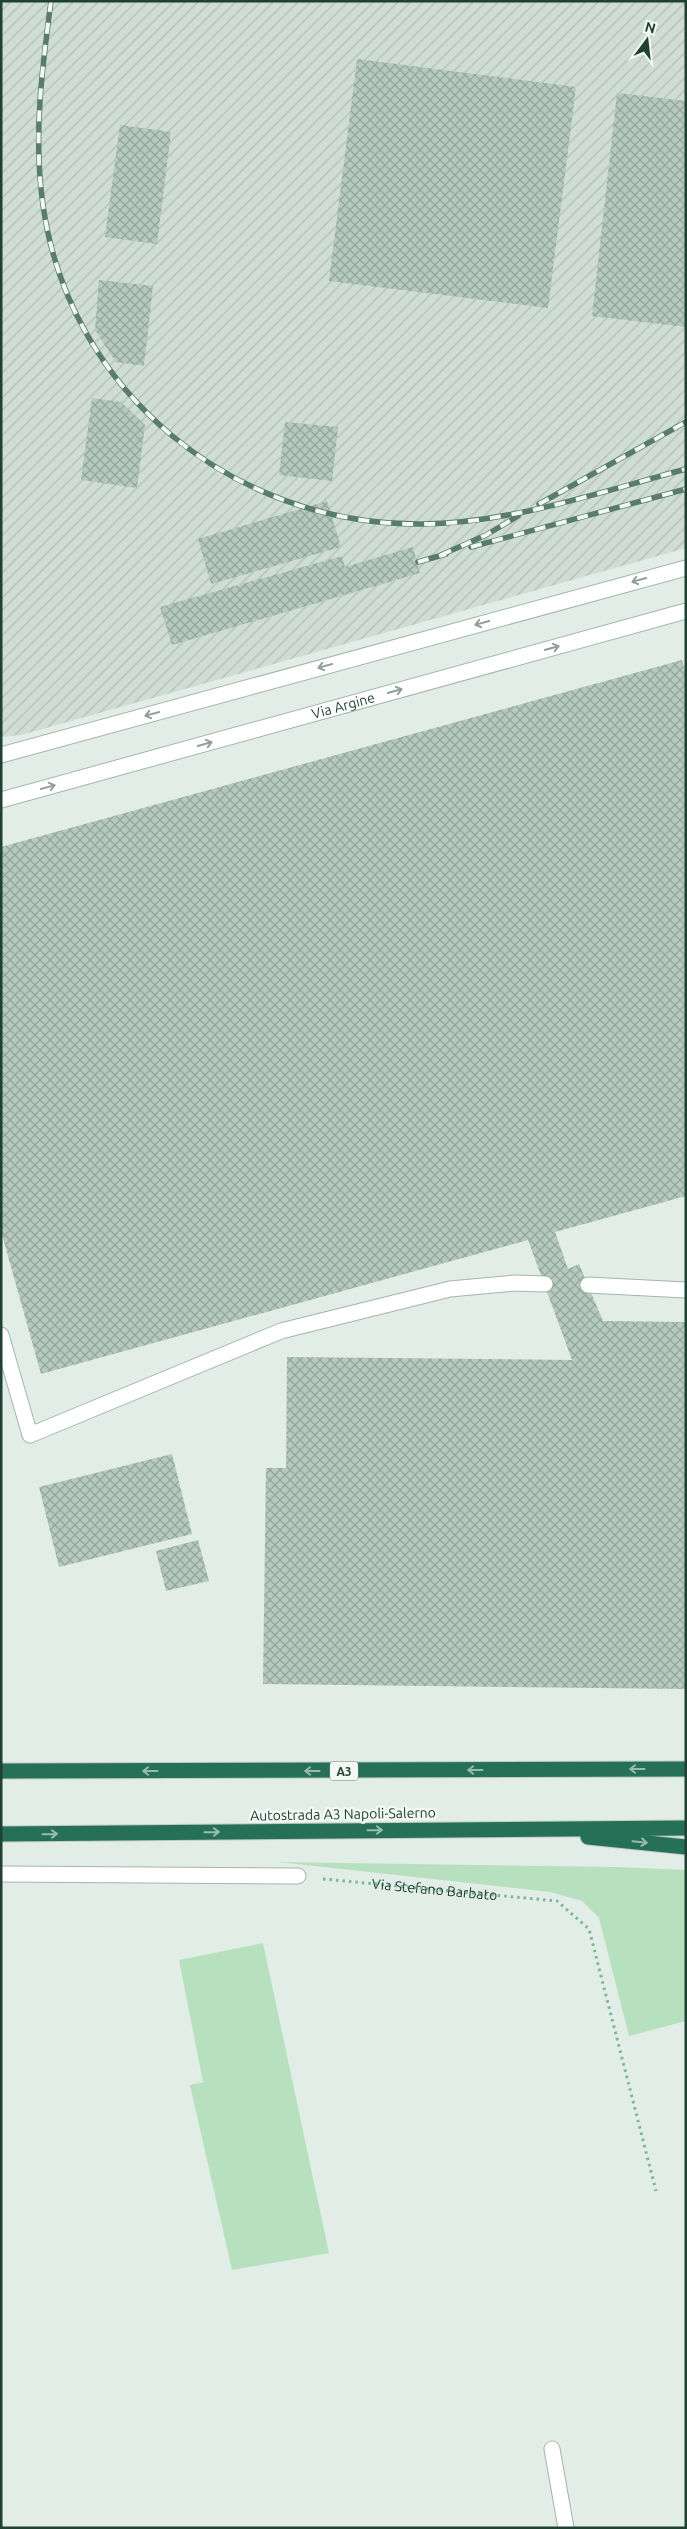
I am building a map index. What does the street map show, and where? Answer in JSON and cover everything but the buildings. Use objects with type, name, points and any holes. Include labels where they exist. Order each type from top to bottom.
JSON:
[{"type":"highway","name":"A3","points":[[1,1771],[686,1768]]},
{"type":"highway","name":"Autostrada A3 Napoli-Salerno","points":[[1,1834],[504,1828],[686,1828]]},
{"type":"highway","points":[[504,1828],[686,1847]]},
{"type":"street","points":[[1,755],[686,568]]},
{"type":"street","name":"Via Argine","points":[[1,800],[686,611]]},
{"type":"street","points":[[1,1335],[30,1435],[281,1331],[450,1289],[515,1283],[545,1284]]},
{"type":"street","points":[[588,1285],[686,1290]]},
{"type":"street","points":[[1,1874],[298,1876]]},
{"type":"street","points":[[552,2448],[566,2528]]},
{"type":"path","name":"Via Stefano Barbato","points":[[298,1876],[556,1901],[589,1929],[656,2191]]},
{"type":"shaded area","points":[[1,1],[686,1],[686,548],[21,735],[1,737]]},
{"type":"green space","points":[[278,1862],[616,1867],[686,1870],[686,2021],[629,2036],[599,1918],[582,1901],[550,1892]]},
{"type":"green space","points":[[263,1943],[329,2253],[232,2270],[190,2085],[203,2082],[179,1960]]},
{"type":"railway","points":[[51,1],[40,103],[39,154],[43,205],[59,273],[87,334],[125,389],[172,436],[227,474],[288,501],[353,519],[422,524],[489,518],[556,505],[686,469]]},
{"type":"railway","points":[[539,504],[686,422]]},
{"type":"railway","points":[[471,547],[686,489]]},
{"type":"railway","points":[[441,555],[486,535],[518,516]]},
{"type":"railway","points":[[418,562],[446,554]]}]
